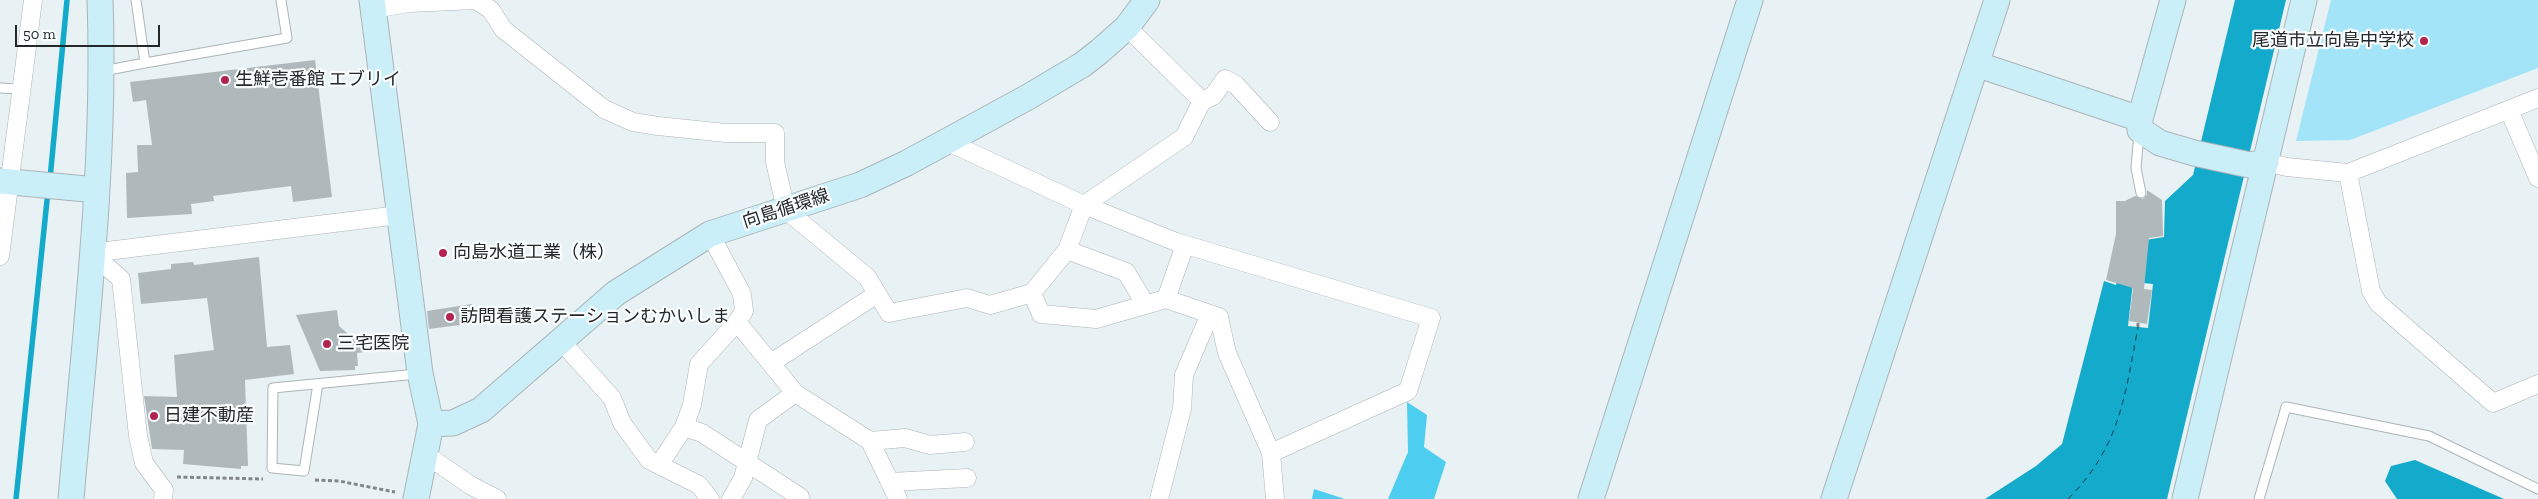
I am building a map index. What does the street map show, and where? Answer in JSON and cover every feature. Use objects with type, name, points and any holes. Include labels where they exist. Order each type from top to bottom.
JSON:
[{"type":"street","points":[[0,256],[5,181],[33,0]]},
{"type":"street","points":[[71,499],[91,253],[88,189],[102,72],[100,0]]},
{"type":"street","points":[[416,499],[431,424],[420,373],[373,5],[476,0],[492,10],[503,29],[604,109],[634,122],[658,126],[726,133],[774,133],[775,162],[786,210],[867,277],[889,313],[967,298],[990,305],[1032,293],[1067,250],[1084,205],[1184,137],[1202,101],[1213,96],[1225,79],[1236,85],[1270,122]]},
{"type":"street","points":[[1591,499],[1750,0]]},
{"type":"street","points":[[1834,499],[1997,0]]},
{"type":"street","points":[[2140,124],[2173,0]]},
{"type":"street","points":[[2185,499],[2258,163],[2304,0]]},
{"type":"street","name":"向島循環線","points":[[431,424],[453,423],[481,410],[616,293],[710,234],[860,185],[1028,97],[1082,65],[1127,27],[1141,2]]},
{"type":"street","points":[[1127,27],[1202,101]]},
{"type":"street","points":[[1976,64],[2140,124],[2160,143],[2194,153],[2287,167],[2348,173],[2538,98]]},
{"type":"street","points":[[2509,110],[2538,178]]},
{"type":"street","points":[[946,141],[1084,205],[1185,245],[1431,318],[1408,391],[1270,453]]},
{"type":"street","points":[[2348,173],[2371,291],[2378,303],[2493,403],[2538,384]]},
{"type":"street","points":[[5,181],[88,189]]},
{"type":"street","points":[[91,253],[399,215]]},
{"type":"street","points":[[659,465],[684,427],[692,405],[699,364],[738,322],[744,311],[742,294],[710,234]]},
{"type":"street","points":[[1166,299],[1185,245]]},
{"type":"street","points":[[1067,250],[1126,272],[1146,305]]},
{"type":"street","points":[[91,253],[121,279],[138,436],[144,463],[164,490],[163,499]]},
{"type":"street","points":[[1032,293],[1041,314],[1096,319],[1166,299],[1219,317],[1227,353],[1270,453],[1275,499]]},
{"type":"street","points":[[771,363],[878,294]]},
{"type":"street","points":[[1159,499],[1162,481],[1182,409],[1184,375],[1210,314]]},
{"type":"street","points":[[738,322],[795,392],[870,441],[898,499]]},
{"type":"street","points":[[561,341],[612,398],[622,423],[648,460],[700,485],[710,499]]},
{"type":"street","points":[[731,499],[744,478],[758,420],[795,392]]},
{"type":"street","points":[[684,427],[702,433],[800,497]]},
{"type":"street","points":[[870,441],[905,438],[930,444],[965,442]]},
{"type":"street","points":[[425,454],[470,485],[496,499]]},
{"type":"street","points":[[890,482],[967,478]]},
{"type":"lane","points":[[136,0],[145,62]]},
{"type":"lane","points":[[102,72],[145,62],[287,38],[282,0]]},
{"type":"lane","points":[[0,88],[20,89]]},
{"type":"lane","points":[[2140,124],[2136,168],[2141,193]]},
{"type":"lane","points":[[318,384],[304,471],[272,468],[274,388],[420,373]]},
{"type":"lane","points":[[2259,499],[2286,407],[2429,436],[2538,489]]},
{"type":"shaded area","points":[[2235,0],[2286,0],[2167,499],[1985,499],[2036,466],[2062,444],[2104,281],[2116,285],[2127,243],[2164,237],[2165,201],[2193,175]]},
{"type":"shaded area","name":"尾道市立向島中学校","points":[[2331,0],[2538,0],[2538,68],[2350,140],[2296,141]]},
{"type":"shaded area","points":[[1407,402],[1427,415],[1424,447],[1446,462],[1434,499],[1388,499],[1408,452]]},
{"type":"shaded area","points":[[2415,460],[2504,499],[2397,499],[2385,481],[2391,466]]},
{"type":"shaded area","points":[[1314,489],[1345,499],[1312,499]]},
{"type":"pier","points":[[2133,282],[2153,284],[2148,328],[2128,326]]},
{"type":"building","points":[[315,60],[332,197],[293,202],[291,186],[213,196],[214,201],[191,204],[192,214],[127,218],[126,173],[138,172],[137,145],[152,145],[146,100],[133,102],[130,82]]},
{"type":"building","points":[[2147,190],[2162,200],[2163,236],[2149,238],[2144,289],[2152,290],[2147,324],[2129,321],[2133,288],[2106,280],[2116,234],[2116,201],[2125,201],[2135,196],[2143,199],[2147,195]]},
{"type":"building","points":[[259,257],[267,347],[290,345],[294,374],[245,380],[248,466],[241,466],[241,469],[183,464],[184,450],[152,449],[144,396],[177,397],[174,355],[214,350],[207,298],[141,304],[138,273],[171,269],[171,264],[193,262],[194,265]]},
{"type":"building","name":"訪問看護ステーションむかいしま","points":[[472,304],[475,323],[429,329],[427,311]]},
{"type":"building","name":"三宅医院","points":[[337,310],[339,326],[353,338],[400,334],[402,347],[357,353],[358,366],[355,366],[355,370],[320,371],[296,315]]},
{"type":"waterway","points":[[50,179],[67,0]]},
{"type":"waterway","points":[[16,499],[48,191]]},
{"type":"ferry route","points":[[2068,499],[2085,480],[2110,440],[2124,398],[2138,327]]},
{"type":"place","name":"尾道市立向島中学校","points":[[2424,41]]},
{"type":"place","name":"生鮮壱番館 エブリイ","points":[[225,80]]},
{"type":"place","name":"向島水道工業（株）","points":[[443,253]]},
{"type":"place","name":"訪問看護ステーションむかいしま","points":[[450,317]]},
{"type":"place","name":"三宅医院","points":[[327,344]]},
{"type":"place","name":"日建不動産","points":[[154,416]]}]
